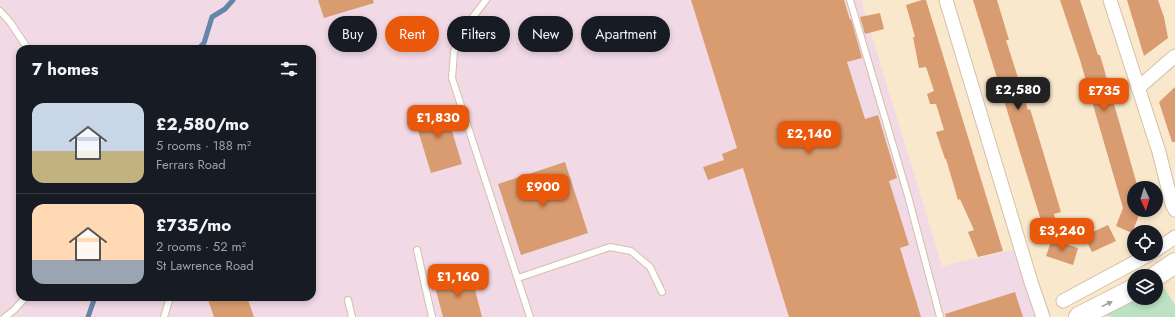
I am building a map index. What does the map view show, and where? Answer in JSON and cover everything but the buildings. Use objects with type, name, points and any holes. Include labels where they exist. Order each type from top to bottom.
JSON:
[{"type":"main road","points":[[1163,271],[1175,263]]},
{"type":"main road","points":[[1079,317],[1127,293]]},
{"type":"street","points":[[946,0],[1031,282],[1043,317]]},
{"type":"street","points":[[1110,0],[1159,152],[1172,204],[1175,210]]},
{"type":"street","points":[[1138,88],[1175,56]]},
{"type":"street","points":[[1163,245],[1175,236]]},
{"type":"street","points":[[1063,301],[1137,261]]},
{"type":"lane","points":[[486,0],[463,30],[454,52],[452,78],[530,317]]},
{"type":"lane","points":[[850,0],[908,196],[940,317]]},
{"type":"lane","points":[[0,11],[10,22],[25,45]]},
{"type":"lane","points":[[518,278],[610,247],[631,251],[650,267],[662,292]]},
{"type":"lane","points":[[417,250],[432,317]]},
{"type":"lane","points":[[348,300],[352,317]]},
{"type":"lane","points":[[5,317],[22,301]]},
{"type":"lane","points":[[164,317],[169,301]]},
{"type":"shaded area","points":[[0,0],[861,0],[942,266],[1021,248],[1044,317],[0,317]]},
{"type":"green space","points":[[1163,286],[1175,305],[1175,317],[1114,317],[1102,315],[1127,302],[1127,305],[1163,305]]},
{"type":"waterway","points":[[202,45],[204,43],[212,17],[225,9],[233,0]]},
{"type":"waterway","points":[[88,317],[94,301]]}]
